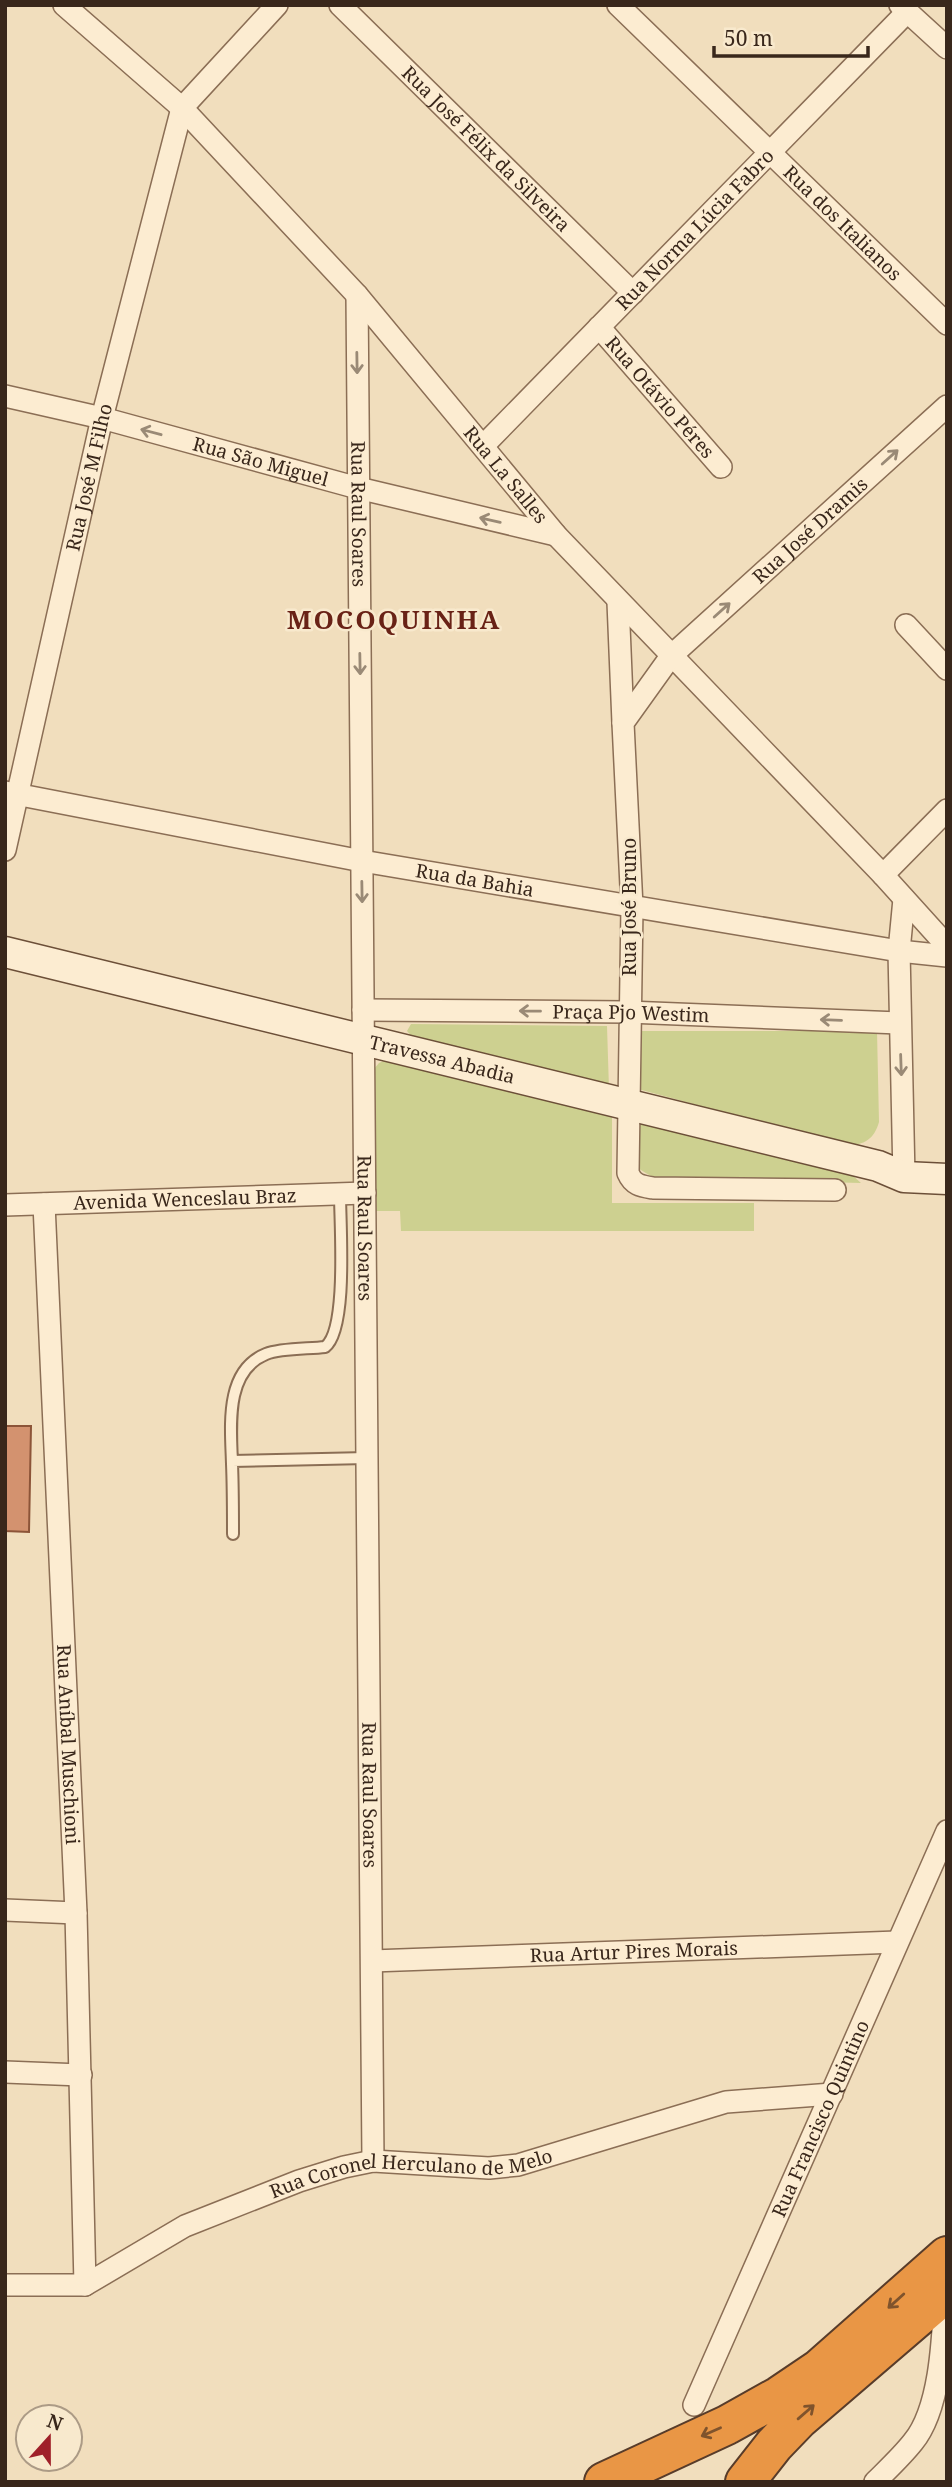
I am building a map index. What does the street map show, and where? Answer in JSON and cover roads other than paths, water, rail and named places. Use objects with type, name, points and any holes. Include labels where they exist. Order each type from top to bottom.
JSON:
[{"type":"highway","points":[[603,2481],[727,2425],[779,2396],[819,2369],[947,2256]]},
{"type":"highway","points":[[745,2482],[799,2419],[946,2293]]},
{"type":"street","name":"Rua La Salles","points":[[64,5],[182,108],[356,295],[556,536],[883,875],[947,946]]},
{"type":"street","points":[[182,108],[276,5]]},
{"type":"street","name":"Rua José Félix da Silveira","points":[[340,5],[633,293]]},
{"type":"street","name":"Rua dos Italianos","points":[[618,5],[947,324]]},
{"type":"street","points":[[904,9],[947,48]]},
{"type":"street","name":"Rua Norma Lúcia Fabro","points":[[483,446],[770,152],[904,9]]},
{"type":"street","name":"Rua José M Filho","points":[[5,850],[12,794],[102,418],[182,108]]},
{"type":"street","name":"Rua Raul Soares","points":[[356,295],[373,2161]]},
{"type":"street","name":"Rua Otávio Péres","points":[[599,327],[721,467]]},
{"type":"street","name":"Rua São Miguel","points":[[5,396],[102,418],[358,488],[556,536]]},
{"type":"street","name":"Rua José Dramis","points":[[671,656],[947,405]]},
{"type":"street","name":"Rua José Bruno","points":[[618,602],[632,907],[628,1012],[628,1173],[634,1183],[653,1188],[835,1190]]},
{"type":"street","points":[[906,625],[947,669]]},
{"type":"street","points":[[623,723],[671,656]]},
{"type":"street","name":"Rua da Bahia","points":[[12,794],[362,861],[899,951],[947,956]]},
{"type":"street","points":[[883,875],[947,810]]},
{"type":"street","points":[[896,1168],[899,951],[904,899]]},
{"type":"street","name":"Travessa Abadia","points":[[5,952],[363,1024],[629,1104],[947,1179]]},
{"type":"street","name":"Praça Pjo Westim","points":[[363,1024],[628,1012],[899,1023]]},
{"type":"street","name":"Travessa Abadia","points":[[896,1168],[947,1161]]},
{"type":"street","name":"Avenida Wenceslau Braz","points":[[5,1205],[365,1194]]},
{"type":"street","name":"Rua Aníbal Muschioni","points":[[44,1205],[76,1913],[85,2285]]},
{"type":"street","name":"Rua Francisco Quintino","points":[[694,2405],[947,1831]]},
{"type":"street","points":[[5,1910],[76,1913]]},
{"type":"street","name":"Rua Artur Pires Morais","points":[[372,1961],[897,1942]]},
{"type":"street","points":[[5,2072],[81,2075]]},
{"type":"street","name":"Rua Coronel Herculano de Melo","points":[[85,2285],[150,2245],[223,2209],[299,2181],[373,2161],[489,2168],[518,2165],[726,2102],[832,2094]]},
{"type":"street","points":[[5,2285],[85,2285]]},
{"type":"street","points":[[875,2482],[915,2441],[930,2408],[942,2352],[946,2293]]},
{"type":"lane","points":[[233,1534],[230,1426],[240,1377],[251,1363],[268,1353],[325,1347],[333,1338],[340,1305],[340,1194]]},
{"type":"lane","points":[[232,1461],[367,1458]]},
{"type":"district","name":"MOCOQUINHA","points":[[394,619]]}]
